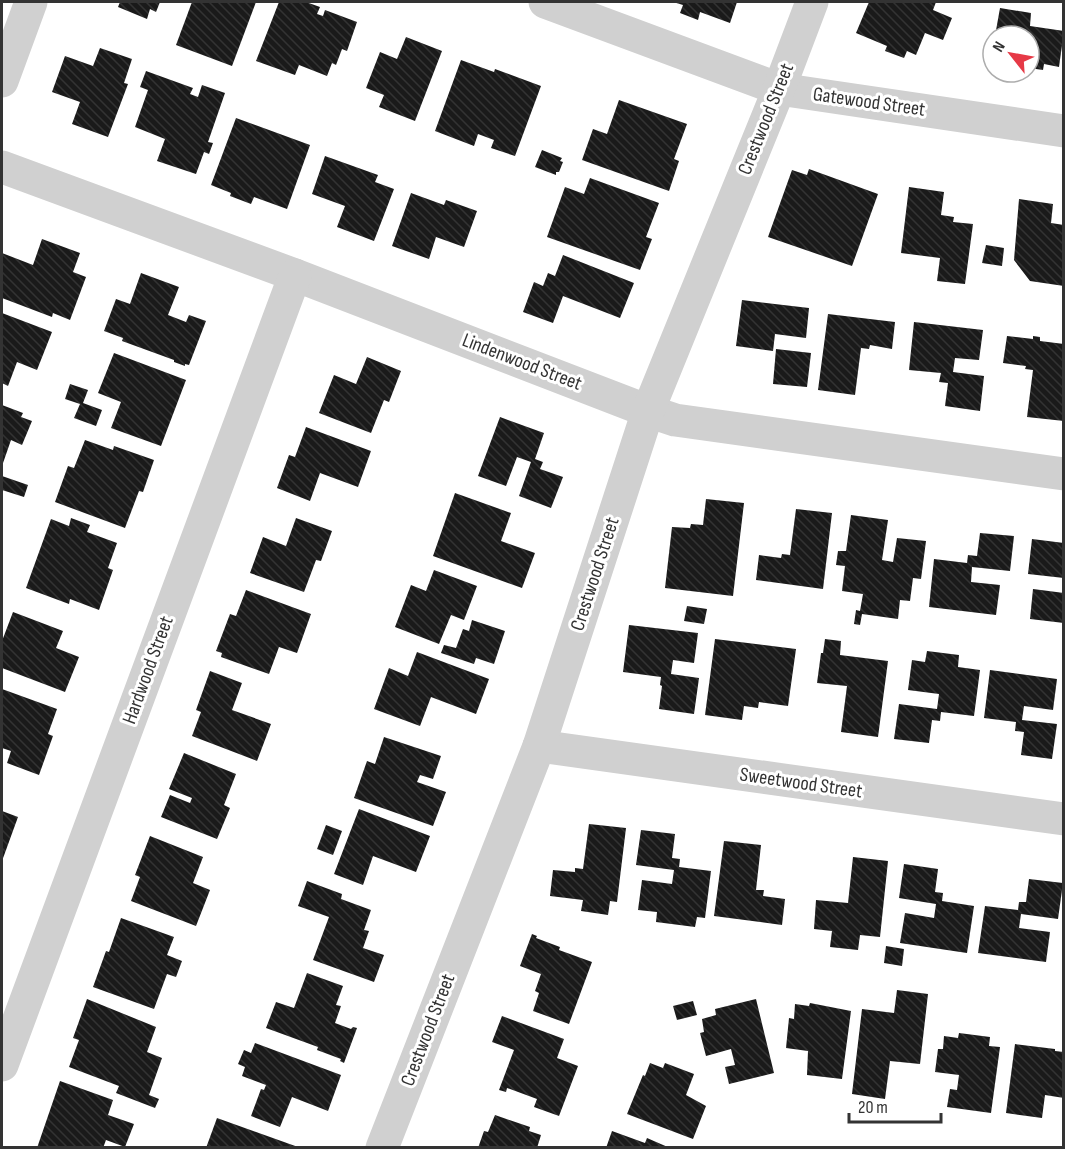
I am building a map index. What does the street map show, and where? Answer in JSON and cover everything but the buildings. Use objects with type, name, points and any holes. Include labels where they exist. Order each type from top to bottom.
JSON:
[{"type":"street","points":[[2,81],[31,2]]},
{"type":"street","name":"Gatewood Street","points":[[545,2],[779,89],[1064,131]]},
{"type":"street","name":"Crestwood Street","points":[[382,1148],[539,746],[648,411],[812,2]]},
{"type":"street","name":"Lindenwood Street","points":[[2,167],[295,275],[675,420],[1064,474]]},
{"type":"street","name":"Hardwood Street","points":[[2,1065],[295,275]]},
{"type":"street","name":"Sweetwood Street","points":[[539,746],[1064,819]]}]
